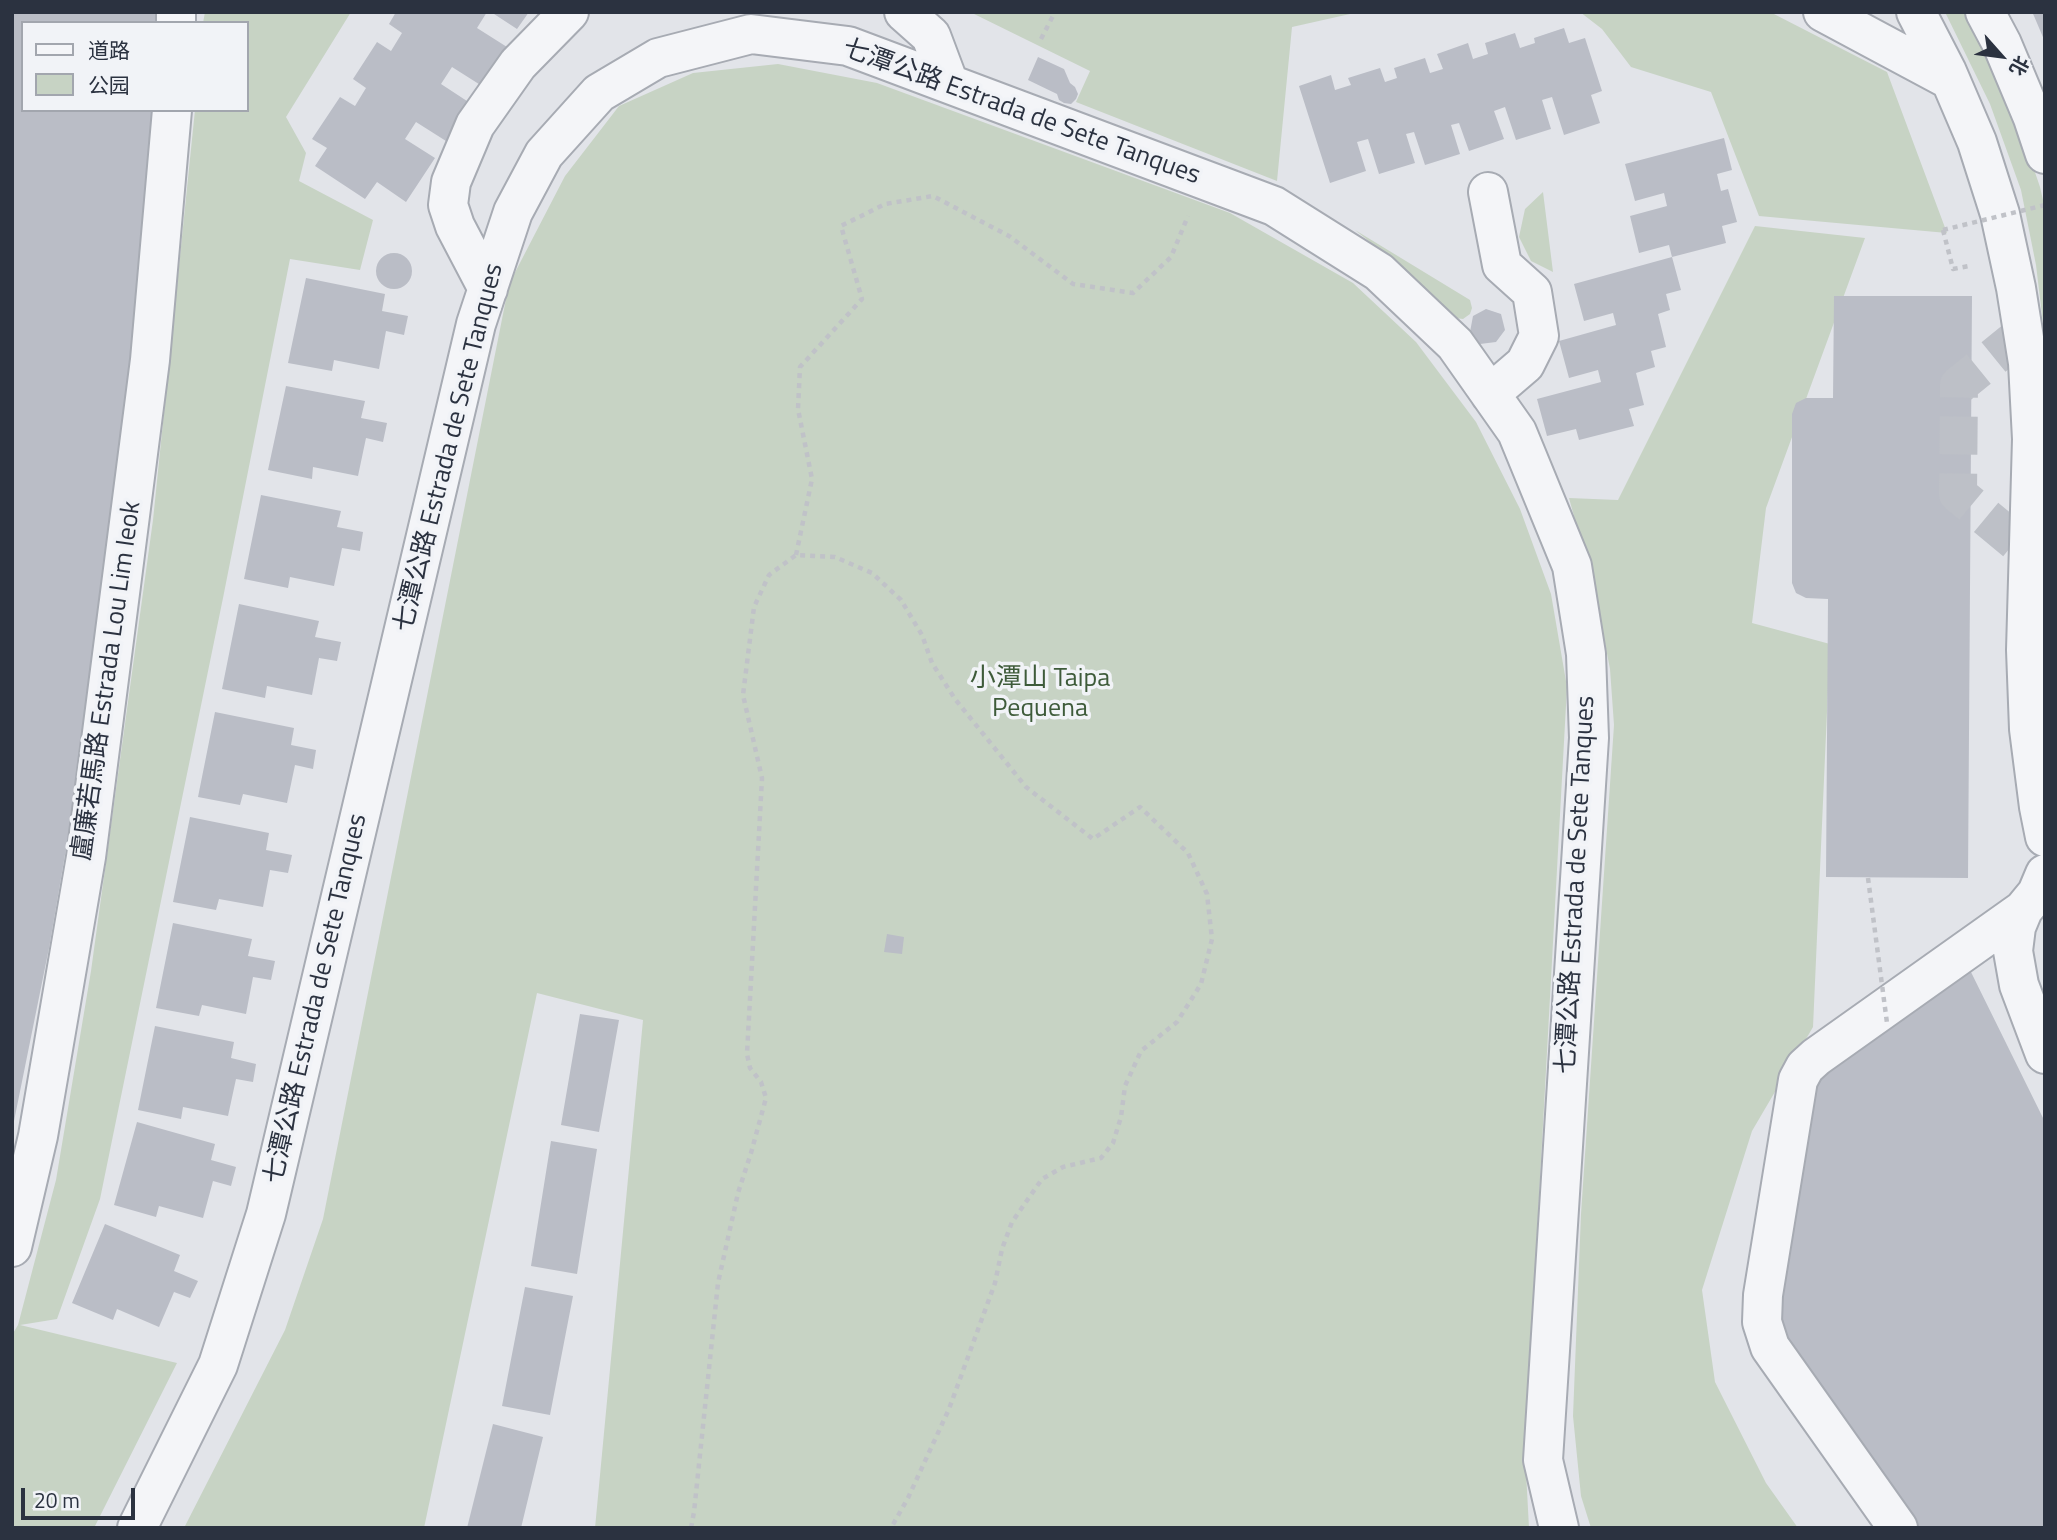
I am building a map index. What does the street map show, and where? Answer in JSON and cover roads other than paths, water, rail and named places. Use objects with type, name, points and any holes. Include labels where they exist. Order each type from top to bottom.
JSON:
[{"type":"street","points":[[488,289],[455,226],[448,205],[452,182],[475,125],[519,64],[569,12]]},
{"type":"street","points":[[904,12],[931,36],[949,84]]},
{"type":"street","points":[[1824,12],[1950,80]]},
{"type":"street","points":[[1916,12],[1977,142],[2000,214],[2017,288],[2028,363],[2032,439],[2026,650],[2029,729],[2045,837]]},
{"type":"street","points":[[1985,12],[2033,118],[2045,154]]},
{"type":"street","name":"七潭公路 Estrada de Sete Tanques","points":[[137,1528],[218,1365],[266,1214],[476,324],[513,212],[544,153],[599,93],[658,58],[751,34],[848,46],[1274,206],[1379,272],[1455,344],[1517,432],[1572,566],[1586,654],[1589,738],[1543,1460],[1559,1528]]},
{"type":"street","name":"盧廉若馬路 Estrada Lou Lim Ieok","points":[[12,1247],[37,1136],[86,858],[150,360],[172,112]]},
{"type":"street","points":[[1488,192],[1502,265],[1532,292],[1539,336],[1525,364],[1490,394]]},
{"type":"street","points":[[2045,806],[2045,837]]},
{"type":"street","points":[[1898,1528],[1770,1347],[1762,1322],[1763,1295],[1798,1080],[1805,1067],[1816,1057],[2022,910],[2037,893],[2045,874]]},
{"type":"street","points":[[2022,910],[2013,939],[2015,962],[2019,985],[2045,1054]]},
{"type":"tunnel","points":[[2023,333],[1959,385],[1958,494],[2029,553]]},
{"type":"park label","name":"小潭山 Taipa Pequena","points":[[1040,695]]}]
